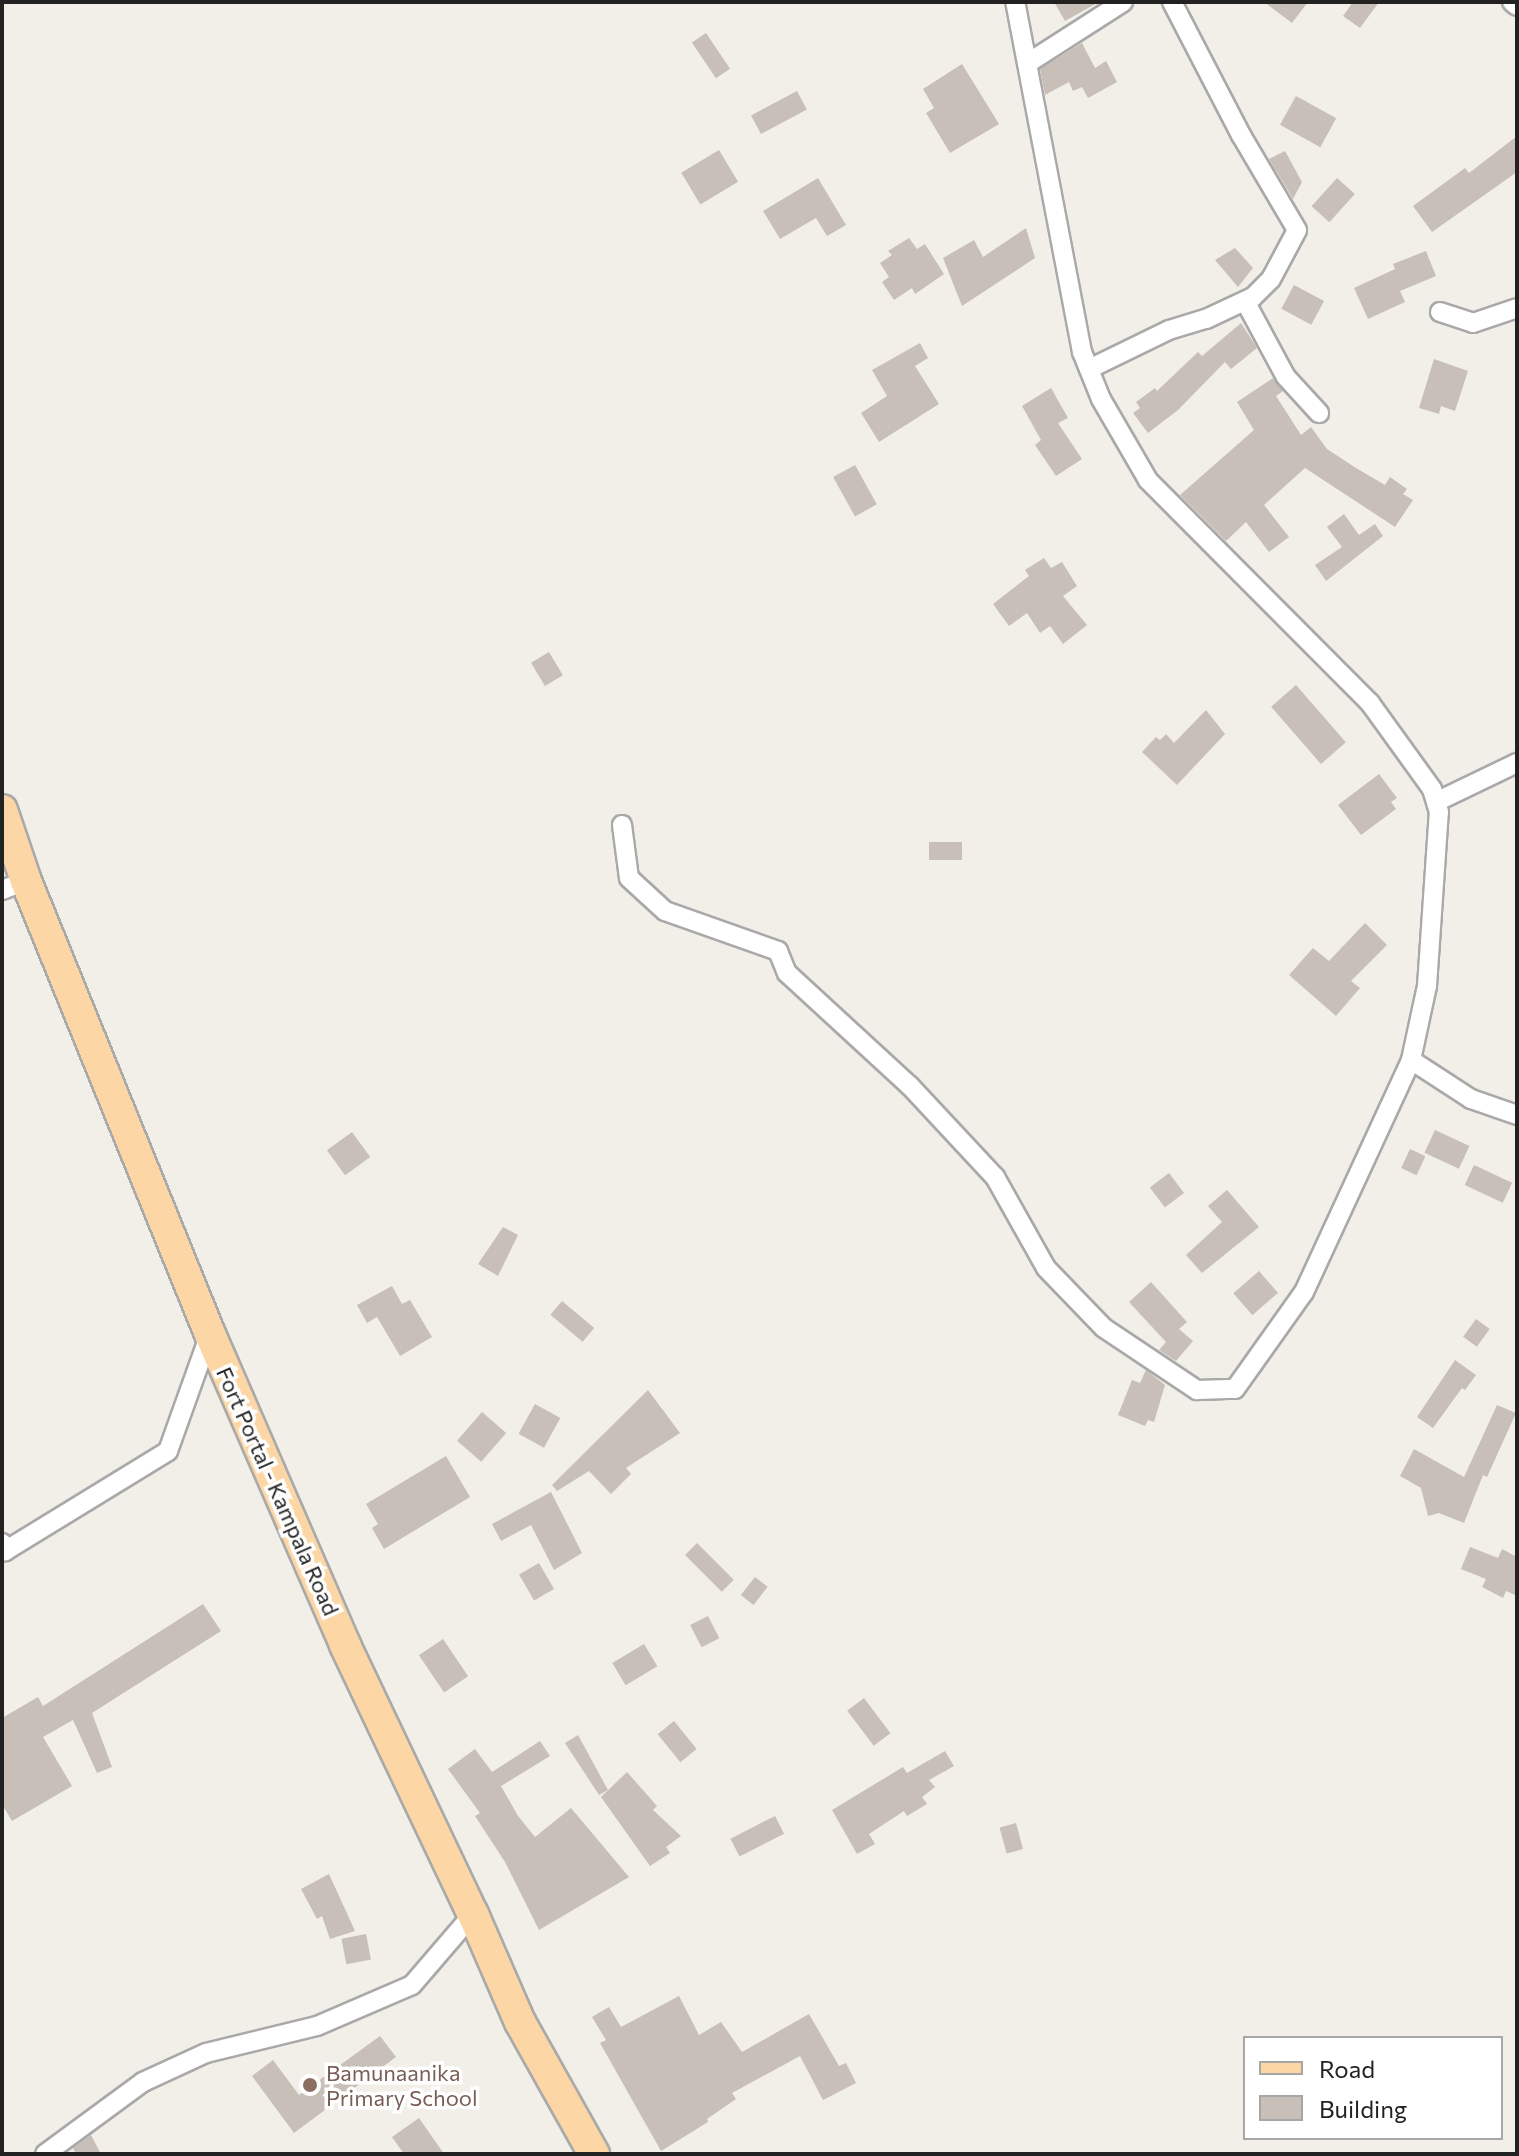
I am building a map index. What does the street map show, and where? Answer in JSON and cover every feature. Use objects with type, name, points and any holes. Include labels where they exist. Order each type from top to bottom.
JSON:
[{"type":"main road","name":"Fort Portal - Kampala Road","points":[[2,810],[14,886],[345,1645],[473,1914],[520,2022],[594,2154]]},
{"type":"street","points":[[622,825],[629,878],[665,911],[778,951],[787,973],[910,1086],[995,1177],[1046,1268],[1104,1328],[1197,1390],[1235,1389],[1304,1292],[1411,1060],[1427,986],[1438,801],[1407,751],[1370,703],[1148,480],[1108,411],[1082,352],[1015,2]]},
{"type":"street","points":[[1028,63],[1123,2]]},
{"type":"street","points":[[1089,369],[1169,330],[1206,319],[1245,301],[1271,279],[1297,230],[1241,135],[1172,2]]},
{"type":"street","points":[[1512,2],[1517,6]]},
{"type":"street","points":[[1245,301],[1286,377],[1319,413]]},
{"type":"street","points":[[1440,312],[1473,323],[1517,308]]},
{"type":"street","points":[[1438,801],[1517,763]]},
{"type":"street","points":[[1411,1060],[1471,1099],[1517,1115]]},
{"type":"street","points":[[2,1543],[5,1551],[168,1451],[210,1334]]},
{"type":"street","points":[[45,2154],[143,2082],[206,2053],[317,2026],[412,1985],[473,1914]]},
{"type":"building","points":[[1054,2],[1099,2],[1065,21]]},
{"type":"building","points":[[1264,2],[1308,2],[1292,23]]},
{"type":"building","points":[[1353,2],[1379,2],[1360,28],[1343,16]]},
{"type":"building","points":[[706,33],[730,69],[716,78],[692,43]]},
{"type":"building","points":[[1082,43],[1095,68],[1106,61],[1117,82],[1088,98],[1082,87],[1073,91],[1069,82],[1045,95],[1040,69]]},
{"type":"building","points":[[962,64],[999,124],[950,153],[926,113],[934,108],[923,89]]},
{"type":"building","points":[[797,91],[807,110],[761,134],[751,115]]},
{"type":"building","points":[[1296,96],[1336,118],[1320,147],[1280,125]]},
{"type":"building","points":[[1517,136],[1517,172],[1432,232],[1413,206],[1465,168],[1469,173]]},
{"type":"building","points":[[719,150],[738,182],[700,204],[681,173]]},
{"type":"building","points":[[1285,151],[1302,182],[1293,199],[1269,159]]},
{"type":"building","points":[[818,178],[846,225],[827,236],[816,218],[780,239],[763,211]]},
{"type":"building","points":[[1337,178],[1355,194],[1329,222],[1312,206]]},
{"type":"building","points":[[1026,228],[1035,258],[962,306],[943,258],[974,240],[983,257]]},
{"type":"building","points":[[909,238],[917,249],[925,244],[944,274],[915,294],[912,288],[894,300],[882,282],[889,277],[880,263],[892,255],[888,251]]},
{"type":"building","points":[[1235,248],[1253,268],[1238,287],[1215,260]]},
{"type":"building","points":[[1426,251],[1436,276],[1400,291],[1405,302],[1368,319],[1354,288],[1395,269],[1393,264]]},
{"type":"building","points":[[1294,285],[1324,301],[1311,325],[1281,309]]},
{"type":"building","points":[[1241,323],[1257,348],[1231,369],[1225,362],[1178,410],[1148,433],[1133,413],[1140,408],[1136,402],[1155,388],[1157,391],[1198,352],[1202,356]]},
{"type":"building","points":[[920,343],[928,358],[915,366],[939,404],[879,442],[861,413],[887,396],[872,370]]},
{"type":"building","points":[[1434,359],[1468,371],[1455,411],[1441,406],[1439,414],[1419,408]]},
{"type":"building","points":[[1273,378],[1283,391],[1276,396],[1301,435],[1311,427],[1327,449],[1356,468],[1385,485],[1390,477],[1407,489],[1403,494],[1413,500],[1395,527],[1305,468],[1264,505],[1289,537],[1269,552],[1246,522],[1226,541],[1180,495],[1254,430],[1237,402]]},
{"type":"building","points":[[1051,388],[1068,418],[1058,423],[1082,459],[1056,476],[1035,445],[1041,440],[1022,406]]},
{"type":"building","points":[[855,465],[877,504],[855,516],[833,477]]},
{"type":"building","points":[[1344,514],[1359,535],[1375,524],[1383,536],[1326,581],[1315,565],[1342,547],[1327,527]]},
{"type":"building","points":[[1044,558],[1051,568],[1062,562],[1077,586],[1063,596],[1087,625],[1063,644],[1050,626],[1040,633],[1027,613],[1009,626],[993,604],[1029,576],[1025,570]]},
{"type":"building","points":[[549,652],[563,675],[545,686],[531,663]]},
{"type":"building","points":[[1296,685],[1346,742],[1321,764],[1271,707]]},
{"type":"building","points":[[1206,710],[1225,734],[1177,785],[1142,752],[1156,737],[1160,740],[1166,734],[1174,743]]},
{"type":"building","points":[[1379,774],[1397,798],[1391,802],[1396,809],[1361,835],[1338,805]]},
{"type":"building","points":[[929,842],[962,842],[962,860],[929,860]]},
{"type":"building","points":[[1365,923],[1387,945],[1351,981],[1360,988],[1336,1016],[1289,975],[1313,948],[1329,961]]},
{"type":"building","points":[[1435,1130],[1469,1146],[1459,1169],[1424,1153]]},
{"type":"building","points":[[352,1132],[370,1157],[345,1175],[327,1150]]},
{"type":"building","points":[[1410,1149],[1425,1156],[1417,1175],[1401,1168]]},
{"type":"building","points":[[1474,1165],[1512,1183],[1503,1203],[1465,1185]]},
{"type":"building","points":[[1169,1173],[1184,1193],[1165,1207],[1150,1187]]},
{"type":"building","points":[[1227,1190],[1259,1227],[1202,1273],[1186,1255],[1222,1222],[1208,1206]]},
{"type":"building","points":[[503,1227],[518,1235],[498,1276],[478,1264]]},
{"type":"building","points":[[1259,1271],[1278,1293],[1252,1315],[1233,1293]]},
{"type":"building","points":[[1151,1282],[1187,1322],[1179,1329],[1193,1341],[1176,1361],[1159,1350],[1166,1342],[1129,1302]]},
{"type":"building","points":[[392,1286],[402,1304],[410,1300],[432,1337],[400,1356],[377,1317],[367,1323],[357,1305]]},
{"type":"building","points":[[562,1301],[594,1328],[583,1342],[550,1315]]},
{"type":"building","points":[[1476,1319],[1490,1329],[1477,1347],[1463,1337]]},
{"type":"building","points":[[1455,1360],[1476,1375],[1465,1390],[1462,1388],[1433,1428],[1417,1417]]},
{"type":"building","points":[[1146,1370],[1165,1385],[1154,1422],[1148,1420],[1145,1426],[1118,1415],[1132,1380],[1140,1383]]},
{"type":"building","points":[[648,1390],[680,1433],[626,1468],[631,1474],[611,1494],[589,1471],[557,1491],[552,1485]]},
{"type":"building","points":[[535,1404],[560,1418],[544,1448],[519,1434]]},
{"type":"building","points":[[1497,1405],[1516,1413],[1487,1477],[1483,1475],[1464,1523],[1439,1513],[1428,1516],[1421,1488],[1400,1476],[1414,1449],[1464,1477]]},
{"type":"building","points":[[482,1412],[506,1433],[481,1462],[457,1441]]},
{"type":"building","points":[[446,1456],[470,1497],[384,1549],[372,1528],[378,1524],[366,1504]]},
{"type":"building","points":[[551,1492],[582,1553],[554,1570],[531,1525],[501,1541],[492,1524]]},
{"type":"building","points":[[697,1543],[734,1580],[722,1592],[685,1555]]},
{"type":"building","points":[[1470,1547],[1498,1558],[1502,1549],[1517,1557],[1517,1596],[1506,1591],[1503,1598],[1482,1587],[1486,1579],[1461,1569]]},
{"type":"building","points":[[539,1563],[554,1589],[534,1600],[519,1574]]},
{"type":"building","points":[[755,1577],[768,1587],[753,1605],[741,1595]]},
{"type":"building","points":[[203,1604],[221,1631],[92,1713],[112,1767],[97,1773],[73,1720],[43,1737],[72,1786],[12,1821],[2,1804],[2,1718],[38,1697],[43,1706]]},
{"type":"building","points":[[708,1616],[719,1638],[702,1647],[690,1625]]},
{"type":"building","points":[[443,1639],[468,1676],[444,1693],[419,1655]]},
{"type":"building","points":[[644,1644],[657,1666],[626,1685],[612,1663]]},
{"type":"building","points":[[864,1698],[890,1733],[874,1746],[847,1711]]},
{"type":"building","points":[[674,1721],[697,1749],[680,1762],[658,1734]]},
{"type":"building","points":[[578,1735],[608,1790],[599,1795],[565,1743]]},
{"type":"building","points":[[540,1741],[550,1756],[501,1786],[518,1816],[535,1837],[571,1808],[629,1877],[539,1930],[505,1862],[475,1816],[480,1813],[448,1769],[475,1749],[492,1772]]},
{"type":"building","points":[[945,1751],[954,1766],[929,1780],[935,1787],[922,1797],[927,1804],[907,1816],[904,1811],[869,1834],[875,1844],[857,1854],[832,1810],[903,1767],[907,1773]]},
{"type":"building","points":[[627,1772],[657,1806],[653,1810],[681,1836],[666,1847],[670,1853],[650,1866],[601,1797]]},
{"type":"building","points":[[775,1816],[784,1834],[740,1857],[730,1839]]},
{"type":"building","points":[[1016,1823],[1023,1849],[1007,1853],[1000,1827]]},
{"type":"building","points":[[329,1874],[355,1931],[330,1939],[322,1916],[317,1919],[301,1889]]},
{"type":"building","points":[[366,1934],[371,1960],[346,1964],[341,1939]]},
{"type":"building","points":[[679,1996],[699,2035],[721,2022],[742,2052],[809,2014],[839,2066],[846,2063],[856,2083],[823,2100],[800,2056],[732,2093],[736,2099],[707,2119],[708,2122],[661,2151],[600,2043],[606,2040],[592,2017],[609,2007],[621,2027]]},
{"type":"building","points":[[380,2036],[396,2057],[294,2133],[252,2076],[273,2060],[299,2095]]},
{"type":"building","points":[[419,2118],[444,2154],[404,2154],[392,2137]]},
{"type":"building","points":[[91,2135],[101,2154],[76,2154],[73,2148]]},
{"type":"place","name":"Bamunaanika Primary School","points":[[310,2085]]}]
